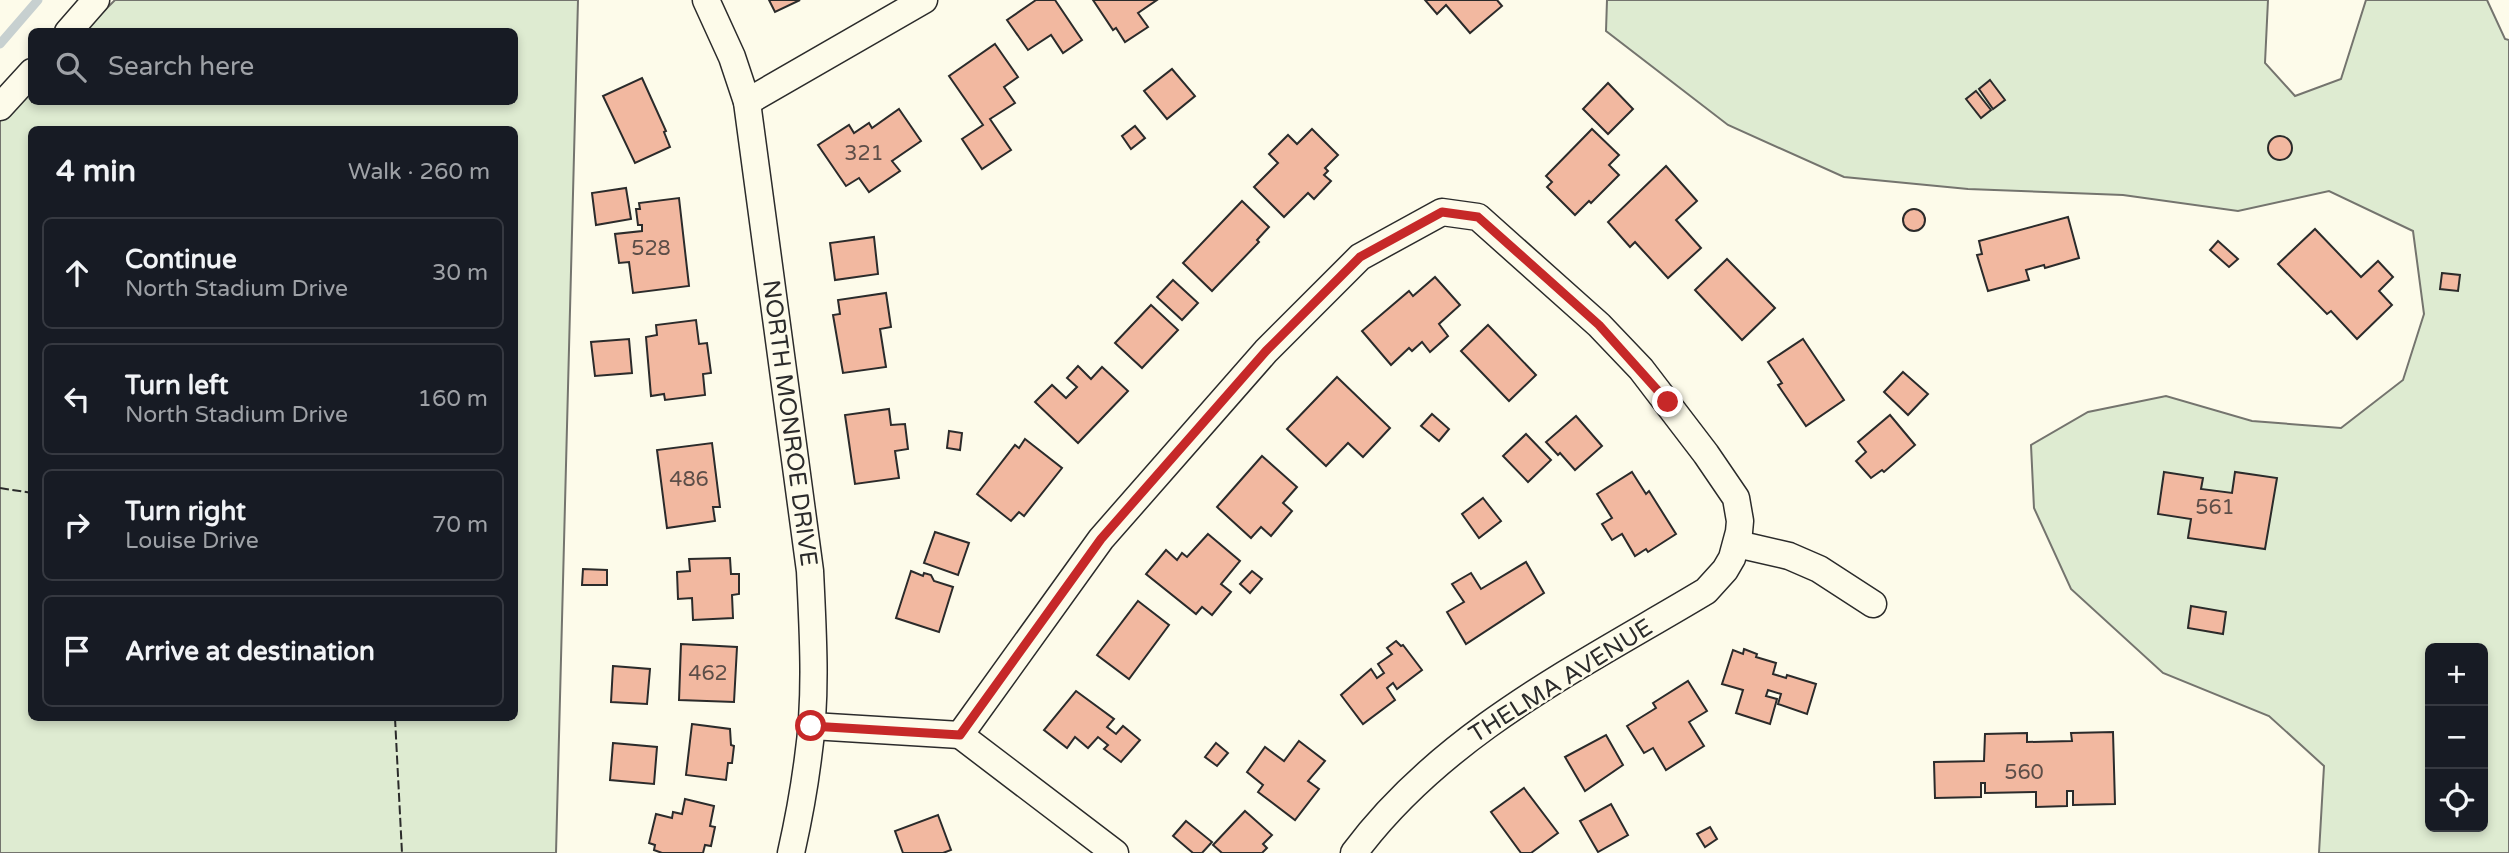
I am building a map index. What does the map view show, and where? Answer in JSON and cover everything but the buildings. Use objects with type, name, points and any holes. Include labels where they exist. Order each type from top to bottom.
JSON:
[{"type":"street","points":[[72,28],[96,0]]},
{"type":"street","name":"NORTH MONROE DRIVE","points":[[706,0],[733,57],[747,102],[810,571],[814,649],[811,726],[805,780],[791,853]]},
{"type":"street","points":[[747,102],[924,0]]},
{"type":"street","points":[[0,107],[28,76]]},
{"type":"street","points":[[960,735],[1101,539],[1266,351],[1360,257],[1442,212],[1478,217],[1599,325],[1641,369],[1699,443],[1736,498],[1740,521],[1737,544],[1788,556],[1819,569],[1873,604]]},
{"type":"street","name":"THELMA AVENUE","points":[[1354,853],[1386,814],[1462,744],[1509,710],[1706,590],[1725,570],[1737,544]]},
{"type":"street","points":[[811,726],[960,735],[1115,853]]},
{"type":"green space","points":[[115,0],[578,0],[556,853],[0,853],[0,118],[28,88],[28,105],[518,105],[518,28],[87,28]]},
{"type":"green space","points":[[1607,0],[2268,0],[2265,63],[2295,96],[2341,79],[2366,0],[2487,0],[2505,39],[2509,40],[2509,853],[2319,853],[2324,766],[2269,716],[2163,673],[2071,589],[2034,508],[2031,445],[2088,412],[2166,396],[2252,421],[2341,428],[2403,380],[2424,314],[2413,231],[2329,191],[2238,211],[2123,195],[1968,189],[1844,177],[1728,125],[1606,31]]},
{"type":"waterway","points":[[0,44],[38,0]]},
{"type":"fence","points":[[0,488],[28,492]]},
{"type":"fence","points":[[395,721],[402,853]]},
{"type":"route","points":[[811,726],[960,735],[1101,539],[1178,448],[1266,351],[1360,257],[1442,212],[1478,217],[1599,325],[1668,402]]}]
